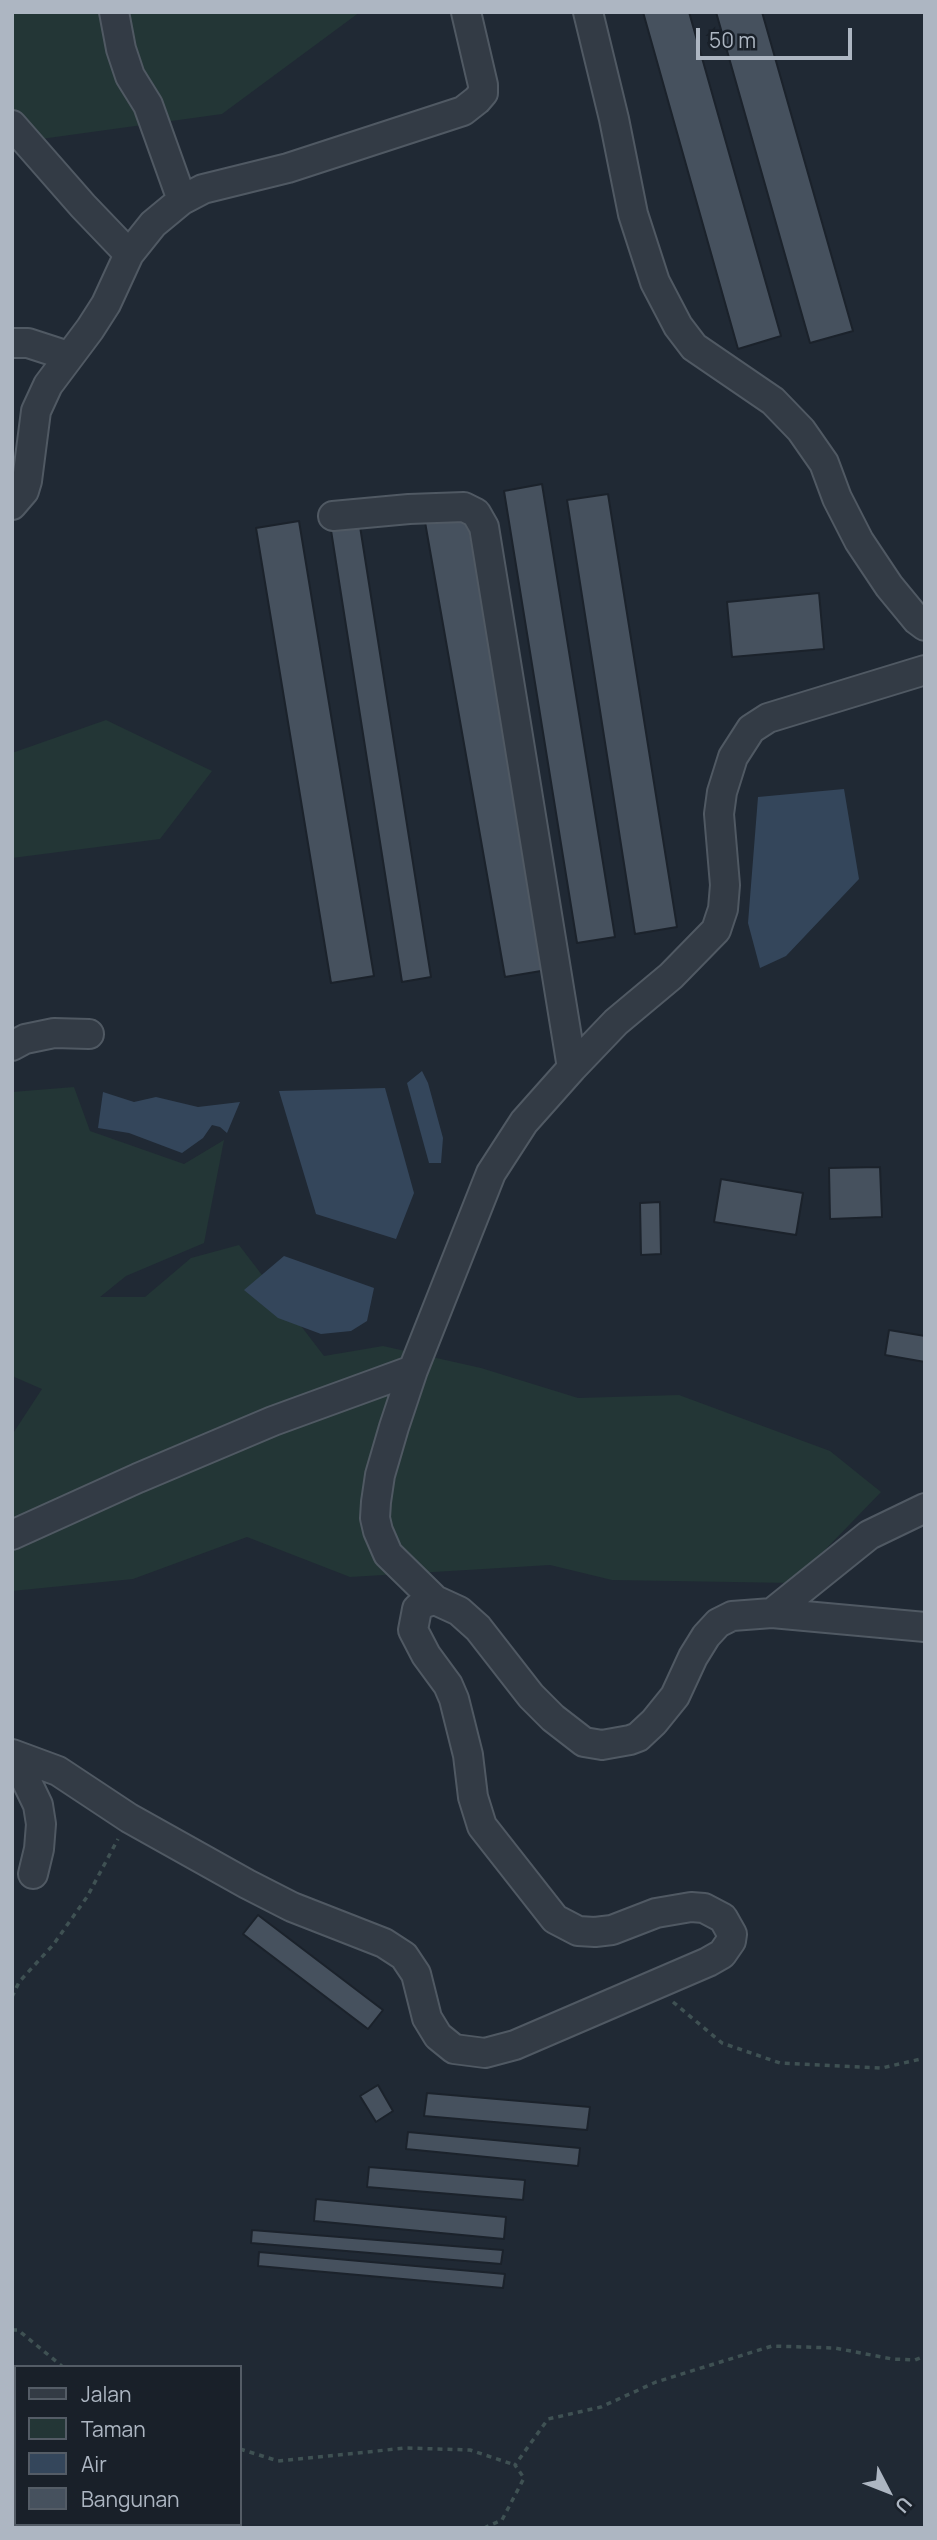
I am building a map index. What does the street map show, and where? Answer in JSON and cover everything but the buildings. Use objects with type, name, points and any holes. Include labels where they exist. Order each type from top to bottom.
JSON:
[{"type":"street","points":[[114,12],[121,49],[131,76],[148,105],[182,200]]},
{"type":"street","points":[[12,505],[24,491],[27,481],[36,411],[48,384],[90,329],[106,304],[129,254],[153,225],[182,200],[203,189],[288,168],[463,111],[483,93],[484,85],[466,12]]},
{"type":"street","points":[[588,12],[614,118],[633,214],[656,282],[678,326],[694,347],[773,401],[801,430],[824,463],[837,498],[859,541],[889,586],[925,626]]},
{"type":"street","points":[[12,125],[129,254]]},
{"type":"street","points":[[12,343],[28,343],[68,356]]},
{"type":"street","points":[[333,516],[464,507],[476,513],[484,527],[572,1068]]},
{"type":"street","points":[[925,670],[768,718],[751,729],[733,757],[722,792],[719,814],[725,886],[723,909],[716,930],[671,976],[616,1022],[572,1068],[524,1122],[491,1173],[413,1370],[380,1475],[375,1518],[388,1554],[435,1600],[447,1604],[478,1628],[531,1696],[564,1729],[584,1742],[602,1745],[638,1737],[654,1722],[674,1696],[700,1645],[718,1623],[732,1616],[772,1613],[925,1627]]},
{"type":"street","points":[[12,1046],[25,1039],[54,1033],[89,1034]]},
{"type":"street","points":[[12,1535],[261,1426],[413,1370]]},
{"type":"street","points":[[772,1613],[869,1535],[925,1508]]},
{"type":"street","points":[[13,1754],[58,1771],[129,1818],[292,1907],[384,1943],[404,1956],[416,1974],[427,2018],[438,2036],[454,2049],[485,2053],[515,2045],[722,1954],[731,1941],[730,1926],[714,1912],[691,1908],[656,1913],[612,1930],[595,1932],[578,1931],[555,1919],[545,1909],[482,1826],[473,1797],[468,1755],[454,1699],[448,1685],[412,1630],[417,1609],[435,1600]]},
{"type":"street","points":[[13,1754],[38,1805],[41,1824],[33,1874]]},
{"type":"path","points":[[12,1997],[19,1982],[54,1945],[88,1897],[129,1818]]},
{"type":"path","points":[[627,1996],[673,2001],[722,2043],[780,2063],[882,2068],[925,2058]]},
{"type":"path","points":[[12,2330],[18,2330],[61,2365]]},
{"type":"path","points":[[515,2465],[548,2418],[601,2407],[656,2382],[772,2346],[835,2348],[915,2360],[925,2356]]},
{"type":"path","points":[[242,2450],[278,2461],[406,2448],[470,2450],[515,2465],[524,2477],[502,2520],[484,2528]]},
{"type":"green space","points":[[12,12],[360,12],[222,114],[12,143]]},
{"type":"green space","points":[[106,720],[212,771],[160,839],[12,858],[12,753]]},
{"type":"green space","points":[[74,1087],[90,1131],[184,1164],[224,1140],[204,1243],[126,1276],[100,1297],[145,1297],[191,1258],[239,1245],[324,1356],[383,1346],[481,1368],[578,1398],[679,1395],[830,1451],[881,1492],[793,1583],[612,1580],[550,1565],[350,1577],[247,1537],[133,1579],[12,1591],[12,1435],[42,1389],[12,1376],[12,1092]]},
{"type":"water","points":[[844,789],[859,879],[786,956],[760,968],[748,923],[758,797]]},
{"type":"water","points":[[422,1071],[428,1083],[443,1138],[441,1163],[429,1163],[407,1083]]},
{"type":"water","points":[[385,1088],[414,1193],[396,1239],[316,1214],[279,1091]]},
{"type":"water","points":[[103,1092],[134,1102],[156,1097],[198,1107],[240,1102],[227,1133],[212,1125],[203,1138],[182,1153],[129,1133],[98,1128]]},
{"type":"water","points":[[284,1256],[374,1288],[367,1321],[351,1331],[321,1334],[278,1318],[244,1290]]}]
